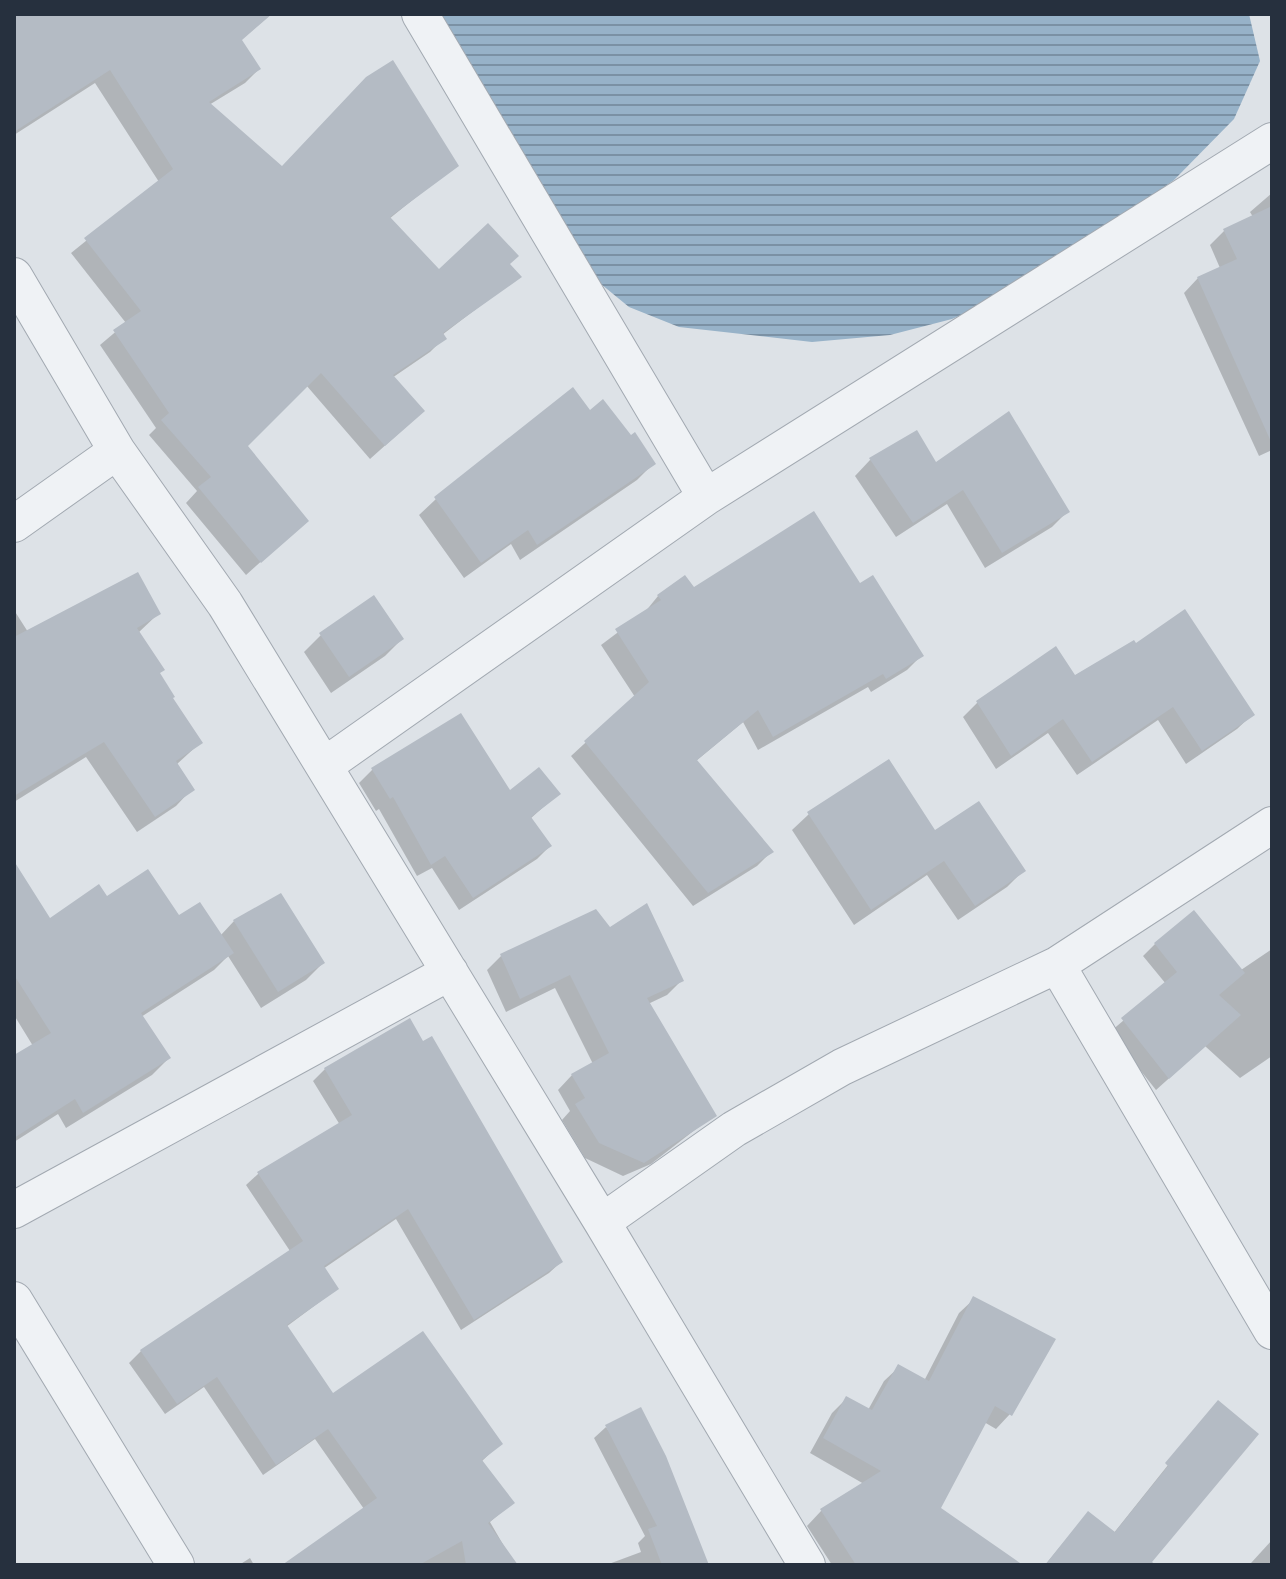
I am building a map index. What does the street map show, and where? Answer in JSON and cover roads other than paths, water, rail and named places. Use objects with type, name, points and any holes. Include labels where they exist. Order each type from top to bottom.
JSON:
[{"type":"street","points":[[420,14],[706,497]]},
{"type":"street","points":[[324,766],[706,497],[1272,141]]},
{"type":"street","points":[[14,276],[117,451],[225,604],[807,1565]]},
{"type":"street","points":[[14,524],[117,451]]},
{"type":"street","points":[[602,1222],[734,1129],[842,1067],[1057,965],[1272,825]]},
{"type":"street","points":[[1057,965],[1272,1331]]},
{"type":"street","points":[[14,1210],[450,972]]},
{"type":"street","points":[[14,1300],[176,1565]]},
{"type":"water","points":[[436,14],[1249,14],[1260,61],[1234,119],[1174,180],[1025,287],[952,319],[890,335],[812,342],[679,327],[629,307],[585,271]]}]
